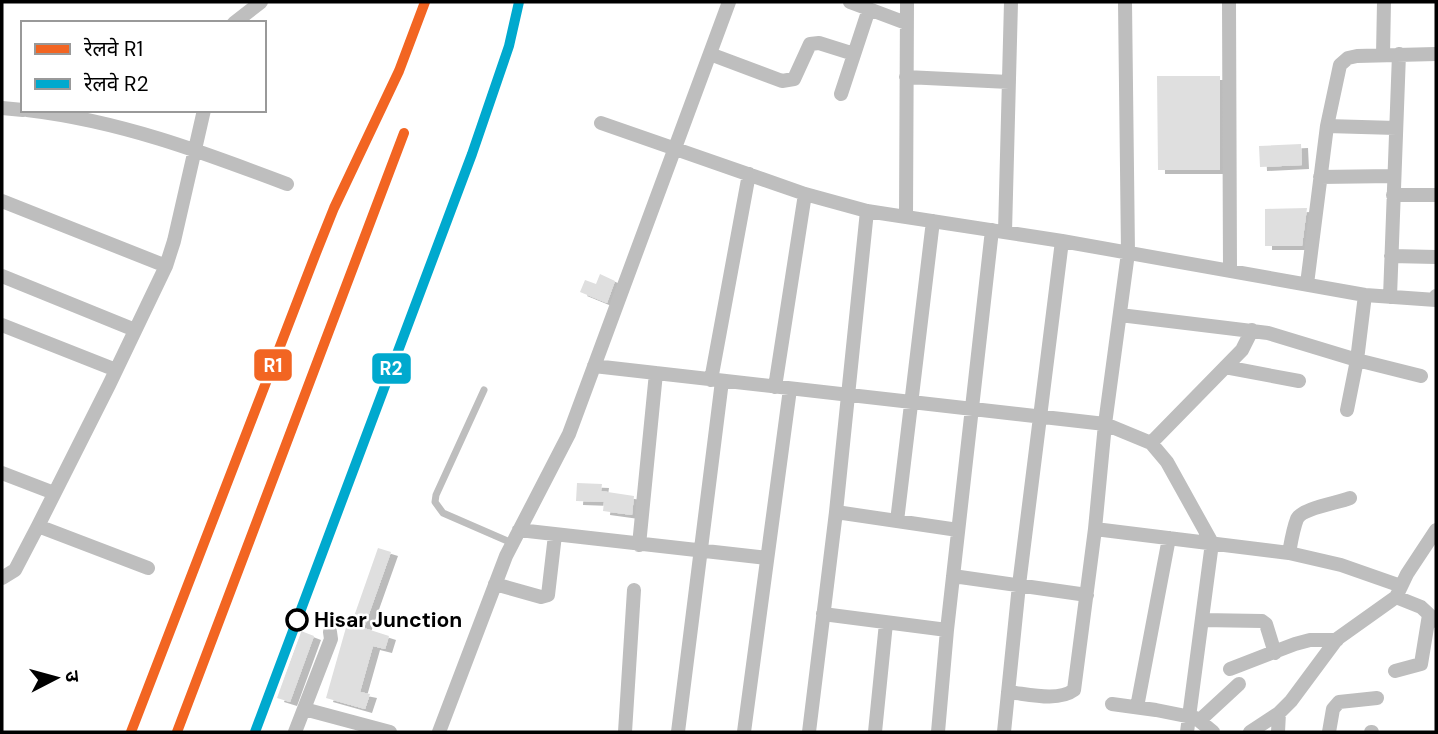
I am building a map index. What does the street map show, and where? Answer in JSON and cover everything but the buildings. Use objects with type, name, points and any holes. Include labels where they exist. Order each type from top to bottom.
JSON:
[{"type":"street","points":[[237,21],[261,2]]},
{"type":"street","points":[[439,732],[495,584],[569,434],[729,2]]},
{"type":"street","points":[[850,2],[906,23]]},
{"type":"street","points":[[906,217],[907,2]]},
{"type":"street","points":[[938,732],[972,409],[998,231],[1009,82],[1011,2]]},
{"type":"street","points":[[1008,692],[1051,695],[1068,694],[1074,690],[1128,253],[1125,2]]},
{"type":"street","points":[[1229,2],[1230,271]]},
{"type":"street","points":[[1383,55],[1384,2]]},
{"type":"street","points":[[841,94],[869,9]]},
{"type":"street","points":[[710,54],[789,82],[794,79],[810,44],[819,43],[854,54]]},
{"type":"street","points":[[1390,297],[1399,54]]},
{"type":"street","points":[[1307,284],[1327,126],[1340,65],[1348,58],[1357,56],[1436,54]]},
{"type":"street","points":[[906,77],[1009,82]]},
{"type":"street","points":[[2,108],[21,110]]},
{"type":"street","points":[[42,112],[133,130],[194,149],[287,184]]},
{"type":"street","points":[[2,578],[15,570],[166,266],[203,112]]},
{"type":"street","points":[[601,123],[804,194],[867,211],[1062,241],[1365,295],[1436,300],[1436,296]]},
{"type":"street","points":[[1327,126],[1396,128]]},
{"type":"street","points":[[678,732],[701,552],[717,381],[749,174]]},
{"type":"street","points":[[1320,177],[1394,176]]},
{"type":"street","points":[[744,732],[767,558],[804,194]]},
{"type":"street","points":[[1394,195],[1436,195]]},
{"type":"street","points":[[2,201],[166,266]]},
{"type":"street","points":[[809,732],[836,512],[867,211]]},
{"type":"street","points":[[897,521],[933,221]]},
{"type":"street","points":[[1004,732],[1019,585],[1062,241]]},
{"type":"street","points":[[1391,256],[1436,257]]},
{"type":"street","points":[[2,276],[135,330]]},
{"type":"street","points":[[1347,410],[1357,360],[1365,295]]},
{"type":"street","points":[[1120,315],[1252,330],[1421,376]]},
{"type":"street","points":[[2,325],[116,370]]},
{"type":"street","points":[[1151,443],[1242,350],[1252,330]]},
{"type":"street","points":[[594,366],[1105,424],[1151,443],[1167,463],[1212,543],[1193,723]]},
{"type":"street","points":[[1225,366],[1298,381]]},
{"type":"street","points":[[639,545],[656,373]]},
{"type":"street","points":[[2,473],[54,493]]},
{"type":"street","points":[[1289,553],[1297,517],[1301,512],[1332,506],[1350,498]]},
{"type":"street","points":[[836,512],[958,530]]},
{"type":"street","points":[[38,526],[148,568]]},
{"type":"street","points":[[1095,529],[1289,553],[1341,565],[1398,592],[1433,618],[1421,664],[1395,671]]},
{"type":"street","points":[[1250,732],[1279,713],[1302,690],[1337,640],[1398,592],[1436,530]]},
{"type":"street","points":[[516,537],[555,535],[767,558]]},
{"type":"street","points":[[495,584],[541,597],[548,595],[555,535]]},
{"type":"street","points":[[1137,707],[1169,538]]},
{"type":"street","points":[[953,576],[1087,595]]},
{"type":"street","points":[[625,732],[634,590]]},
{"type":"street","points":[[823,614],[947,630]]},
{"type":"street","points":[[1202,620],[1262,621],[1266,624],[1275,653]]},
{"type":"street","points":[[875,732],[886,623]]},
{"type":"street","points":[[295,732],[331,639],[330,632]]},
{"type":"street","points":[[1230,669],[1310,640],[1337,640]]},
{"type":"street","points":[[1193,723],[1239,684]]},
{"type":"street","points":[[1329,732],[1333,709],[1339,702],[1377,698]]},
{"type":"street","points":[[1112,704],[1137,707],[1193,723],[1213,732]]},
{"type":"street","points":[[304,709],[390,732]]},
{"type":"street","points":[[1278,732],[1279,713]]},
{"type":"lane","points":[[484,390],[436,495],[436,502],[443,513],[516,537]]},
{"type":"rail line","name":"R1","points":[[131,732],[334,208],[399,71],[425,2]]},
{"type":"rail line","name":"R2","points":[[255,732],[472,154],[509,46],[519,2]]},
{"type":"rail line","name":"R1","points":[[177,732],[404,133]]},
{"type":"place","name":"Hisar Junction","points":[[297,620]]}]
